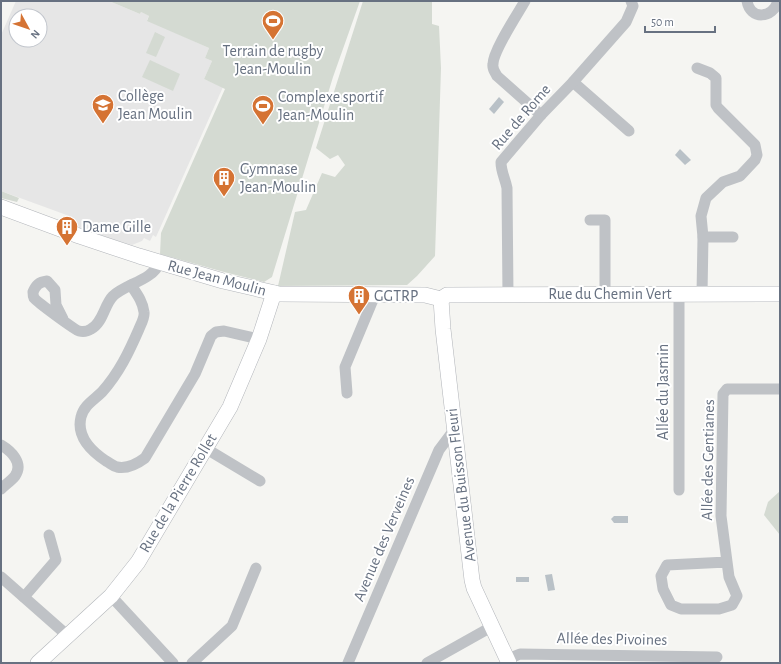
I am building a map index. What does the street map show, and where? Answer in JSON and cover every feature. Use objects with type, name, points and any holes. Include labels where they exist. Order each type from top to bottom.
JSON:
[{"type":"street","points":[[525,1],[494,55],[492,66],[497,76],[541,115]]},
{"type":"street","name":"Rue de Rome","points":[[508,295],[508,188],[501,173],[501,162],[541,115],[574,82],[626,22],[633,6],[631,1]]},
{"type":"street","points":[[747,1],[750,9],[758,14],[776,14],[778,1]]},
{"type":"street","points":[[697,68],[713,76],[717,81],[716,105],[755,145],[757,155],[755,160],[740,176],[723,182],[706,198],[701,216],[703,237],[702,294]]},
{"type":"street","name":"Rue de Rome","points":[[574,82],[629,131]]},
{"type":"street","name":"Rue Jean Moulin","points":[[1,207],[104,245],[223,281],[274,293],[425,295],[441,299]]},
{"type":"street","points":[[590,220],[605,220],[605,295]]},
{"type":"street","points":[[703,237],[733,237]]},
{"type":"street","points":[[63,319],[78,331],[90,330],[95,326],[113,296],[154,271],[160,262]]},
{"type":"street","points":[[131,285],[143,304],[145,314],[128,356],[113,380],[86,406],[81,417],[80,430],[84,441],[91,450],[115,467],[127,467],[137,464],[145,458],[195,374],[211,336],[216,332],[224,331],[259,339]]},
{"type":"street","name":"Rue de la Pierre Rollet","points":[[38,663],[111,596],[138,562],[230,406],[259,339],[274,293]]},
{"type":"street","name":"Allée du Jasmin","points":[[679,294],[679,490]]},
{"type":"street","name":"Rue du Chemin Vert","points":[[441,299],[447,295],[780,294]]},
{"type":"street","points":[[347,393],[345,367],[375,295]]},
{"type":"street","name":"Avenue du Buisson Fleuri","points":[[441,299],[454,430],[472,580],[474,588],[509,661]]},
{"type":"street","name":"Allée des Gentianes","points":[[727,562],[666,565],[661,576],[663,589],[672,605],[681,609],[719,609],[732,605],[736,596],[729,576],[721,516],[723,394],[727,389],[780,389]]},
{"type":"street","name":"Avenue des Verveines","points":[[348,663],[439,450],[454,430]]},
{"type":"street","points":[[1,445],[14,455],[18,466],[17,472],[1,490]]},
{"type":"street","points":[[205,448],[260,481]]},
{"type":"street","points":[[24,597],[56,560],[49,535]]},
{"type":"street","points":[[192,663],[232,626],[256,568]]},
{"type":"street","points":[[1,577],[68,636]]},
{"type":"street","points":[[111,596],[173,663]]},
{"type":"street","points":[[426,663],[493,626]]},
{"type":"street","name":"Allée des Pivoines","points":[[509,661],[520,654],[717,657]]},
{"type":"shaded area","name":"Collège Jean Moulin","points":[[16,1],[109,1],[140,14],[141,12],[149,16],[147,20],[209,48],[205,58],[212,61],[204,79],[223,87],[156,237],[153,235],[150,241],[144,238],[142,241],[132,245],[95,234],[76,226],[72,217],[1,191],[1,35],[8,19],[8,48],[48,48],[48,8],[13,8]]},
{"type":"shaded area","name":"Complexe sportif Jean-Moulin","points":[[109,1],[360,1],[333,77],[272,277],[264,282],[160,254],[161,233],[225,89],[204,79],[212,61],[205,58],[209,48],[147,21],[149,16],[141,12],[140,14]]},
{"type":"shaded area","points":[[363,1],[432,1],[432,24],[439,26],[441,68],[435,256],[407,285],[278,286],[295,212],[306,210],[322,173],[335,177],[345,165],[338,155],[330,159],[316,148]]},
{"type":"shaded area","points":[[155,32],[165,37],[156,57],[146,53]]},
{"type":"shaded area","points":[[150,60],[180,74],[173,91],[142,77]]},
{"type":"shaded area","points":[[499,97],[504,102],[494,114],[489,109]]},
{"type":"shaded area","points":[[680,149],[691,160],[685,165],[675,155]]},
{"type":"shaded area","points":[[1,191],[19,198],[17,202],[1,198]]},
{"type":"shaded area","points":[[780,491],[780,535],[764,515],[768,502]]},
{"type":"shaded area","points":[[614,516],[628,516],[628,523],[614,523],[611,519]]},
{"type":"shaded area","points":[[552,574],[555,590],[548,591],[545,575]]},
{"type":"shaded area","points":[[516,577],[529,577],[529,582],[516,582]]},
{"type":"place","name":"Terrain de rugby Jean-Moulin","points":[[273,40]]},
{"type":"place","name":"Collège Jean Moulin","points":[[103,124]]},
{"type":"place","name":"Complexe sportif Jean-Moulin","points":[[263,126]]},
{"type":"place","name":"Gymnase Jean-Moulin","points":[[224,198]]},
{"type":"place","name":"Dame Gille","points":[[67,246]]},
{"type":"place","name":"GGTRP","points":[[359,316]]}]
